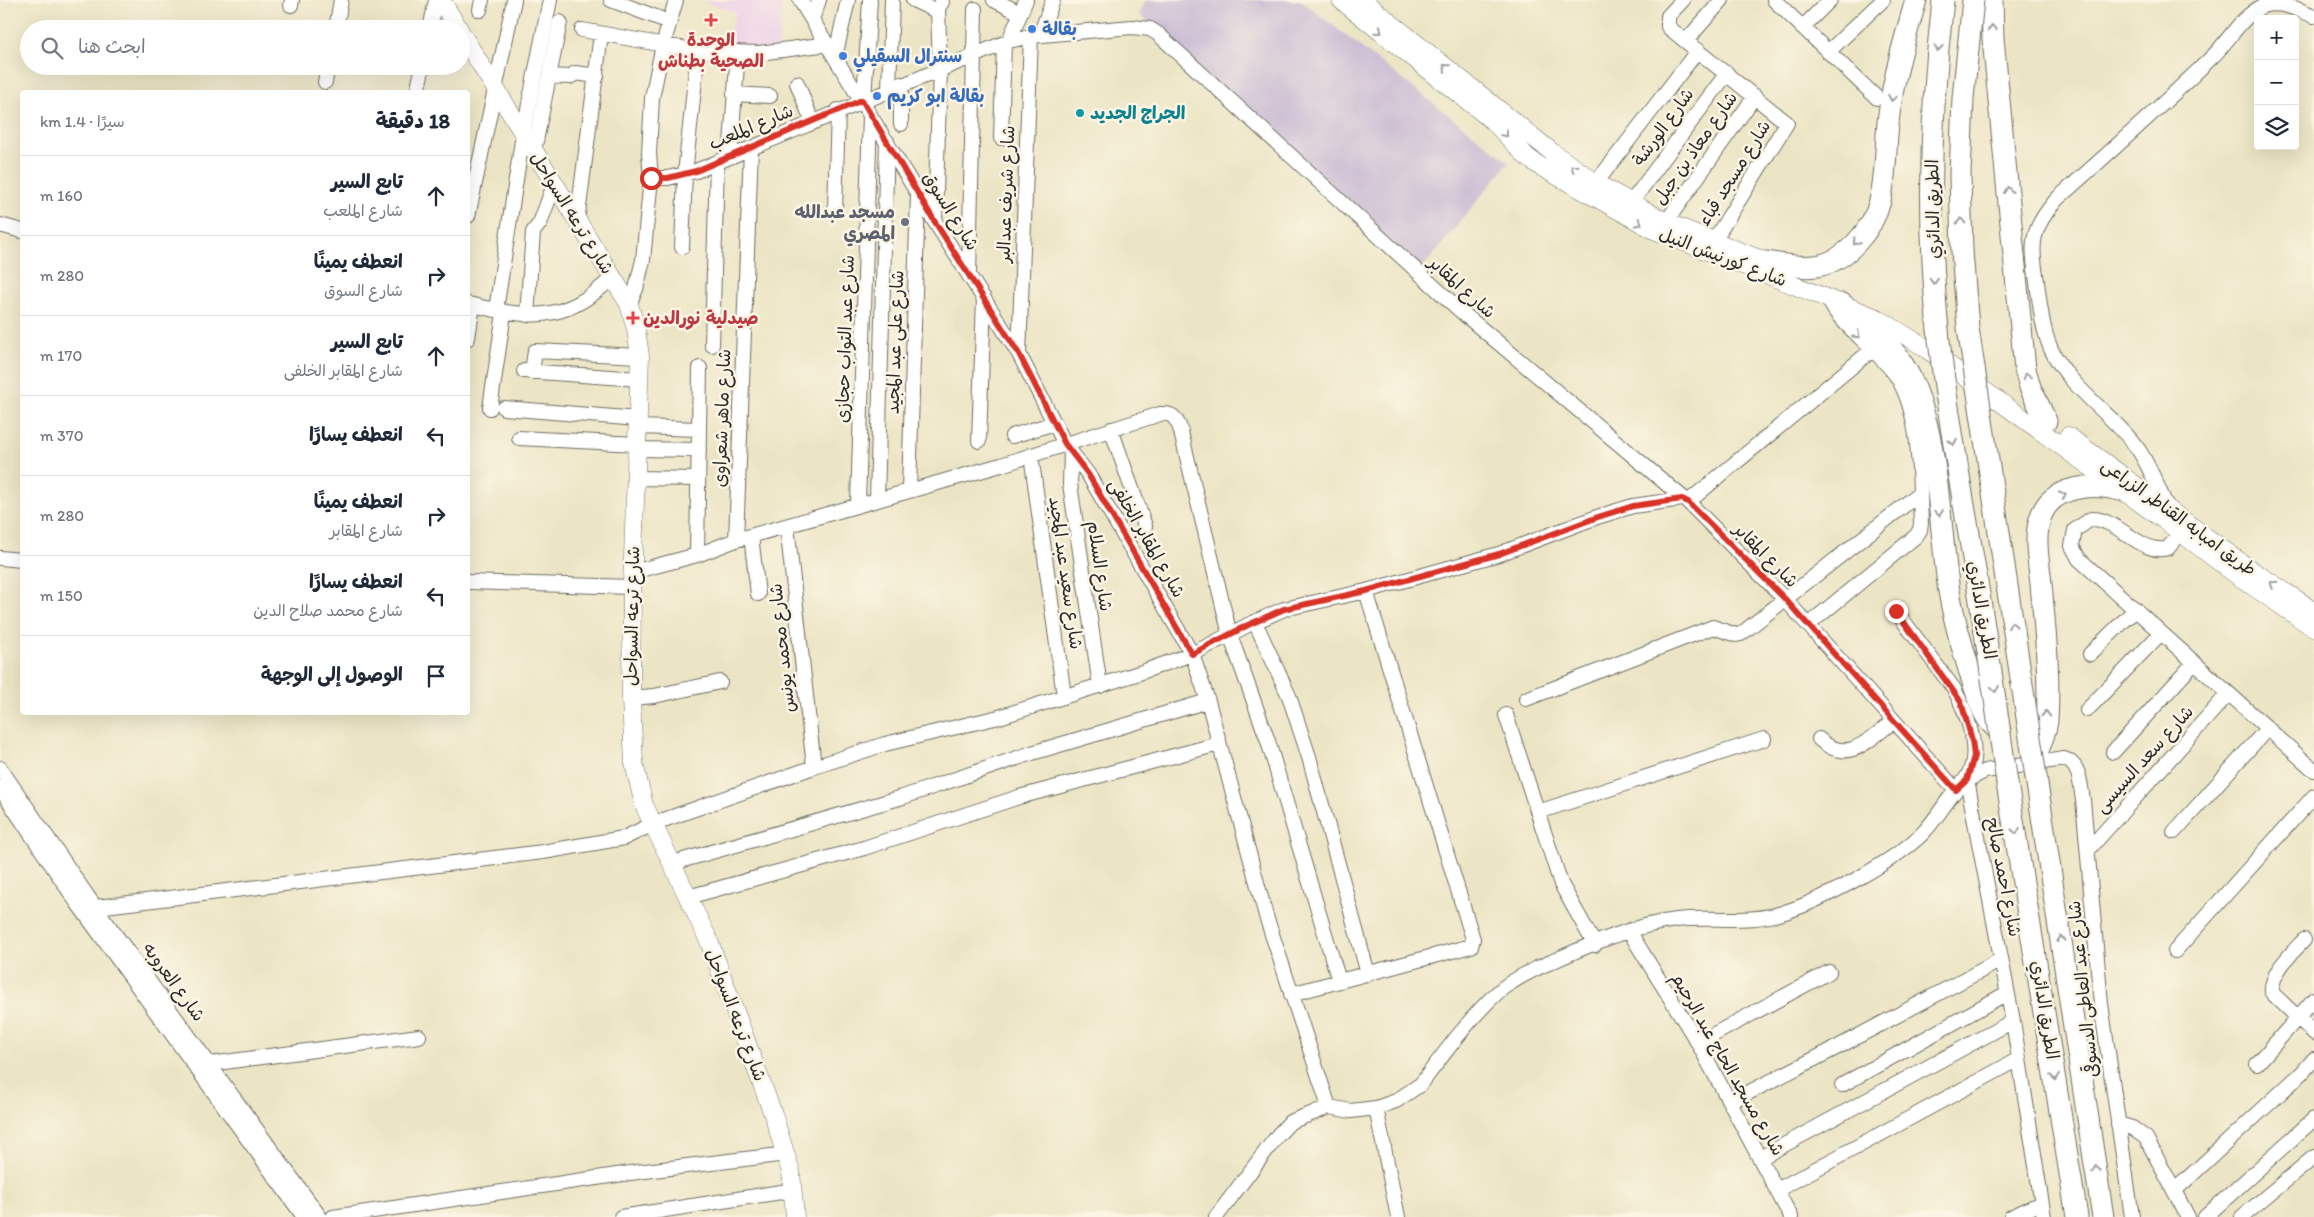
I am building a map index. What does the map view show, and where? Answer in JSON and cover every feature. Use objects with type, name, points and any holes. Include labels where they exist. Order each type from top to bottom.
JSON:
[{"type":"highway","points":[[1767,262],[1818,266],[1846,252],[1867,229],[1880,200],[1895,77],[1916,0]]},
{"type":"highway","name":"الطريق الدائري","points":[[1943,0],[1936,63],[1932,161],[1933,268],[1938,330],[1948,409],[2077,1217]]},
{"type":"highway","name":"الطريق الدائري","points":[[1973,0],[1963,98],[1960,175],[1962,252],[1968,328],[2103,1217]]},
{"type":"highway","points":[[1992,0],[1993,38],[2025,369],[2030,387],[2046,421]]},
{"type":"highway","points":[[1834,300],[1874,328],[1894,351],[1909,376],[1922,407],[1934,469],[1949,592],[1961,643],[1987,720],[2000,730]]},
{"type":"highway","points":[[2035,769],[2047,721],[2045,635],[2036,533],[2042,514],[2048,505],[2071,490],[2087,486],[2104,486],[2120,490]]},
{"type":"main road","points":[[442,0],[454,20]]},
{"type":"main road","name":"شارع كورنيش النيل","points":[[1341,0],[1494,122],[1527,157],[1542,167],[1654,230],[1877,318],[1921,345],[2120,490]]},
{"type":"main road","name":"شارع كورنيش النيل","points":[[1362,0],[1553,153],[1630,204],[1713,242],[1820,282],[1897,316],[2046,421]]},
{"type":"main road","name":"شارع ترعه السواحل","points":[[470,47],[629,304],[636,329],[640,356],[632,579],[631,698],[634,763],[639,790],[674,863],[727,986],[787,1154],[794,1190],[795,1217]]},
{"type":"main road","points":[[1542,167],[1539,161],[1542,156],[1547,153],[1553,153]]},
{"type":"main road","name":"طريق امبابه القناطر الزراعى","points":[[2046,421],[2167,507],[2247,567],[2314,611]]},
{"type":"main road","name":"طريق امبابه القناطر الزراعى","points":[[2120,490],[2181,532],[2238,576],[2314,628]]},
{"type":"street","points":[[338,20],[341,0]]},
{"type":"street","points":[[432,20],[436,0]]},
{"type":"street","points":[[470,206],[514,0]]},
{"type":"street","points":[[550,0],[523,134],[500,312],[497,408],[637,435],[699,450]]},
{"type":"street","points":[[611,0],[669,22]]},
{"type":"street","points":[[629,304],[640,275],[651,178],[649,126],[652,98],[663,45],[676,0]]},
{"type":"street","name":"شارع السوق","points":[[800,0],[863,100],[935,222],[1019,354],[1068,448]]},
{"type":"street","points":[[812,19],[818,0]]},
{"type":"street","points":[[835,57],[848,0]]},
{"type":"street","points":[[863,100],[870,0]]},
{"type":"street","points":[[892,0],[895,87],[901,124]]},
{"type":"street","points":[[913,0],[936,5],[940,69],[935,222]]},
{"type":"street","points":[[994,0],[1020,13]]},
{"type":"street","points":[[1001,138],[1006,42],[1026,0]]},
{"type":"street","name":"شارع شريف عبدالبر","points":[[1019,354],[1036,35],[1053,0]]},
{"type":"street","points":[[1683,0],[1668,16],[1668,27],[1755,96]]},
{"type":"street","points":[[1686,41],[1722,0]]},
{"type":"street","points":[[1802,28],[1830,0]]},
{"type":"street","points":[[1828,52],[1883,0]]},
{"type":"street","points":[[1780,2],[1802,28],[1876,98]]},
{"type":"street","points":[[2167,507],[2138,450],[2081,389],[2051,350],[2044,326],[2033,262],[2032,243],[2047,211],[2058,199],[2214,55],[2249,15],[2264,6],[2288,5],[2314,16]]},
{"type":"street","points":[[969,276],[975,9]]},
{"type":"street","points":[[534,151],[560,22]]},
{"type":"street","name":"شارع المقابر","points":[[863,100],[1006,42],[1036,35],[1132,26],[1150,29],[1158,34],[1464,314],[1685,501],[1784,598],[1956,790]]},
{"type":"street","points":[[582,30],[698,51],[781,51],[828,44]]},
{"type":"street","points":[[577,222],[601,34]]},
{"type":"street","points":[[1596,183],[1698,50]]},
{"type":"street","points":[[682,247],[685,174],[698,51]]},
{"type":"street","points":[[712,345],[723,159],[734,94],[738,52]]},
{"type":"street","points":[[550,76],[570,77],[575,73],[597,76]]},
{"type":"street","name":"شارع الورشة","points":[[1630,204],[1727,73]]},
{"type":"street","points":[[325,82],[326,75]]},
{"type":"street","points":[[417,90],[420,75]]},
{"type":"street","points":[[797,83],[812,121]]},
{"type":"street","points":[[734,94],[770,96]]},
{"type":"street","name":"شارع مسجد قباء","points":[[1713,242],[1787,123],[1755,96]]},
{"type":"street","name":"شارع معاذ بن جبل","points":[[1666,222],[1755,96]]},
{"type":"street","name":"شارع الملعب","points":[[651,178],[685,174],[863,100]]},
{"type":"street","points":[[835,210],[838,110]]},
{"type":"street","name":"شارع عبد التواب حجازى","points":[[858,504],[870,114]]},
{"type":"street","points":[[877,499],[887,141]]},
{"type":"street","name":"شارع ماهر شعراوى","points":[[736,540],[751,148]]},
{"type":"street","points":[[527,315],[533,232],[540,223],[554,184]]},
{"type":"street","name":"شارع على عبد المجيد","points":[[909,490],[918,194]]},
{"type":"street","points":[[0,226],[20,231]]},
{"type":"street","points":[[470,305],[500,312],[527,315],[546,314],[564,310],[590,296],[612,278]]},
{"type":"street","points":[[979,441],[984,298]]},
{"type":"street","points":[[1808,625],[1916,536],[1921,524],[1920,473],[1916,440],[1906,398],[1893,372],[1837,314],[1834,300]]},
{"type":"street","points":[[87,902],[608,842],[624,838],[655,823],[885,744],[999,717],[1100,686],[1192,654],[1255,622],[1301,604],[1366,591],[1499,554],[1633,506],[1685,501],[1872,350]]},
{"type":"street","points":[[639,379],[528,371],[535,351],[640,356]]},
{"type":"street","points":[[697,556],[700,368]]},
{"type":"street","points":[[470,582],[632,579],[736,540],[1031,455],[1068,448],[1111,429],[1160,414],[1171,414],[1175,418],[1230,635],[1268,741],[1339,981]]},
{"type":"street","points":[[1012,436],[1055,423]]},
{"type":"street","points":[[519,438],[637,435],[699,429]]},
{"type":"street","points":[[1111,429],[1145,526]]},
{"type":"street","name":"شارع المقابر الخلفى","points":[[1068,448],[1088,474],[1192,654],[1208,701],[1266,916],[1329,1108]]},
{"type":"street","name":"شارع السلام","points":[[1068,448],[1070,484],[1100,686]]},
{"type":"street","name":"شارع سعيد عبد المجيد","points":[[1031,455],[1064,696]]},
{"type":"street","points":[[636,478],[698,479]]},
{"type":"street","points":[[1526,699],[1713,627],[1736,635],[1742,634],[1784,598],[1920,493]]},
{"type":"street","points":[[2181,532],[2171,546],[2159,550],[2150,547],[2100,519],[2091,519],[2076,530],[2072,546],[2075,554],[2161,633],[2267,729],[2313,766]]},
{"type":"street","name":"شارع محمد يونس","points":[[787,526],[814,767]]},
{"type":"street","points":[[751,536],[758,594]]},
{"type":"street","points":[[0,558],[20,560]]},
{"type":"street","points":[[1291,994],[1471,946],[1474,939],[1366,591]]},
{"type":"street","points":[[2090,654],[2136,609]]},
{"type":"street","points":[[1216,1217],[1290,1122],[1329,1108],[1351,1111],[1376,1108],[1396,1101],[1421,1084],[1483,1008],[1507,985],[1551,962],[1629,931],[1654,924],[1677,920],[1761,918],[1785,912],[1821,898],[1866,873],[1905,848],[1922,834],[1956,790],[1967,780],[1974,756],[1972,740],[1961,702],[1896,611]]},
{"type":"street","points":[[1255,622],[1289,696],[1309,757],[1368,974]]},
{"type":"street","points":[[2087,710],[2161,633]]},
{"type":"street","points":[[2113,752],[2194,663]]},
{"type":"street","points":[[631,698],[654,696],[720,682]]},
{"type":"street","name":"شارع سعد السيسى","points":[[2088,850],[2228,694]]},
{"type":"street","points":[[674,863],[903,797],[1032,753],[1208,701]]},
{"type":"street","points":[[1506,715],[1561,884],[1595,945]]},
{"type":"street","points":[[1819,739],[1828,748],[1848,751],[1858,748],[1894,721]]},
{"type":"street","points":[[2174,832],[2267,729]]},
{"type":"street","points":[[1538,812],[1764,739]]},
{"type":"street","points":[[688,897],[864,848],[1019,797],[1220,744]]},
{"type":"street","name":"شارع عبد العاطى الدسوقى","points":[[1967,780],[1986,771],[2064,758],[2077,768],[2088,850],[2101,1004],[2132,1217]]},
{"type":"street","name":"شارع العروبه","points":[[0,768],[87,902],[284,1179],[320,1217]]},
{"type":"street","name":"شارع احمد صالح","points":[[1967,780],[2019,1059],[2044,1217]]},
{"type":"street","name":"شارع العروبه","points":[[0,788],[210,1064],[284,1179],[304,1217]]},
{"type":"street","points":[[2174,951],[2314,796]]},
{"type":"street","name":"شارع مسجد الحاج عبد الرحيم","points":[[1629,931],[1698,1043],[1792,1217]]},
{"type":"street","points":[[2304,940],[2286,960],[2271,985],[2272,993],[2314,1033]]},
{"type":"street","points":[[1730,1102],[1834,1049],[2000,960]]},
{"type":"street","points":[[1698,1043],[1829,972]]},
{"type":"street","points":[[1842,1085],[2007,993]]},
{"type":"street","points":[[2257,1064],[2314,999]]},
{"type":"street","points":[[1760,1158],[2012,1021]]},
{"type":"street","points":[[210,1064],[419,1036]]},
{"type":"street","points":[[1777,1190],[2019,1059]]},
{"type":"street","points":[[2174,1191],[2302,1073],[2314,1059]]},
{"type":"street","points":[[1376,1108],[1398,1217]]},
{"type":"street","points":[[2205,1217],[2314,1119]]},
{"type":"street","points":[[2118,1124],[2132,1128],[2146,1138],[2188,1217]]},
{"type":"street","points":[[333,1217],[637,1172],[787,1154]]},
{"type":"street","points":[[2242,1217],[2314,1158]]},
{"type":"street","points":[[621,1217],[794,1190]]},
{"type":"street","points":[[2011,1217],[2041,1203]]},
{"type":"shaded area","points":[[782,0],[778,50],[723,49],[736,13],[702,1]]},
{"type":"shaded area","points":[[1146,0],[1300,0],[1509,162],[1419,272],[1139,14]]},
{"type":"place","name":"الوحدة الصحية بطناش","points":[[711,20]]},
{"type":"place","name":"بقالة","points":[[1032,29]]},
{"type":"place","name":"سنترال السقيلي","points":[[843,56]]},
{"type":"place","name":"بقالة ابو كريم","points":[[877,96]]},
{"type":"place","name":"الجراج الجديد","points":[[1080,113]]},
{"type":"place","name":"مسجد عبدالله المصري","points":[[905,222]]},
{"type":"place","name":"صيدلية نورالدين","points":[[633,318]]},
{"type":"route","points":[[651,178],[668,178],[696,171],[862,100],[935,222],[1019,354],[1065,444],[1088,474],[1192,654],[1284,609],[1366,591],[1443,568],[1499,554],[1633,506],[1682,499],[1688,502],[1784,598],[1956,790],[1967,780],[1974,756],[1972,740],[1961,702],[1954,689],[1896,611]]}]
